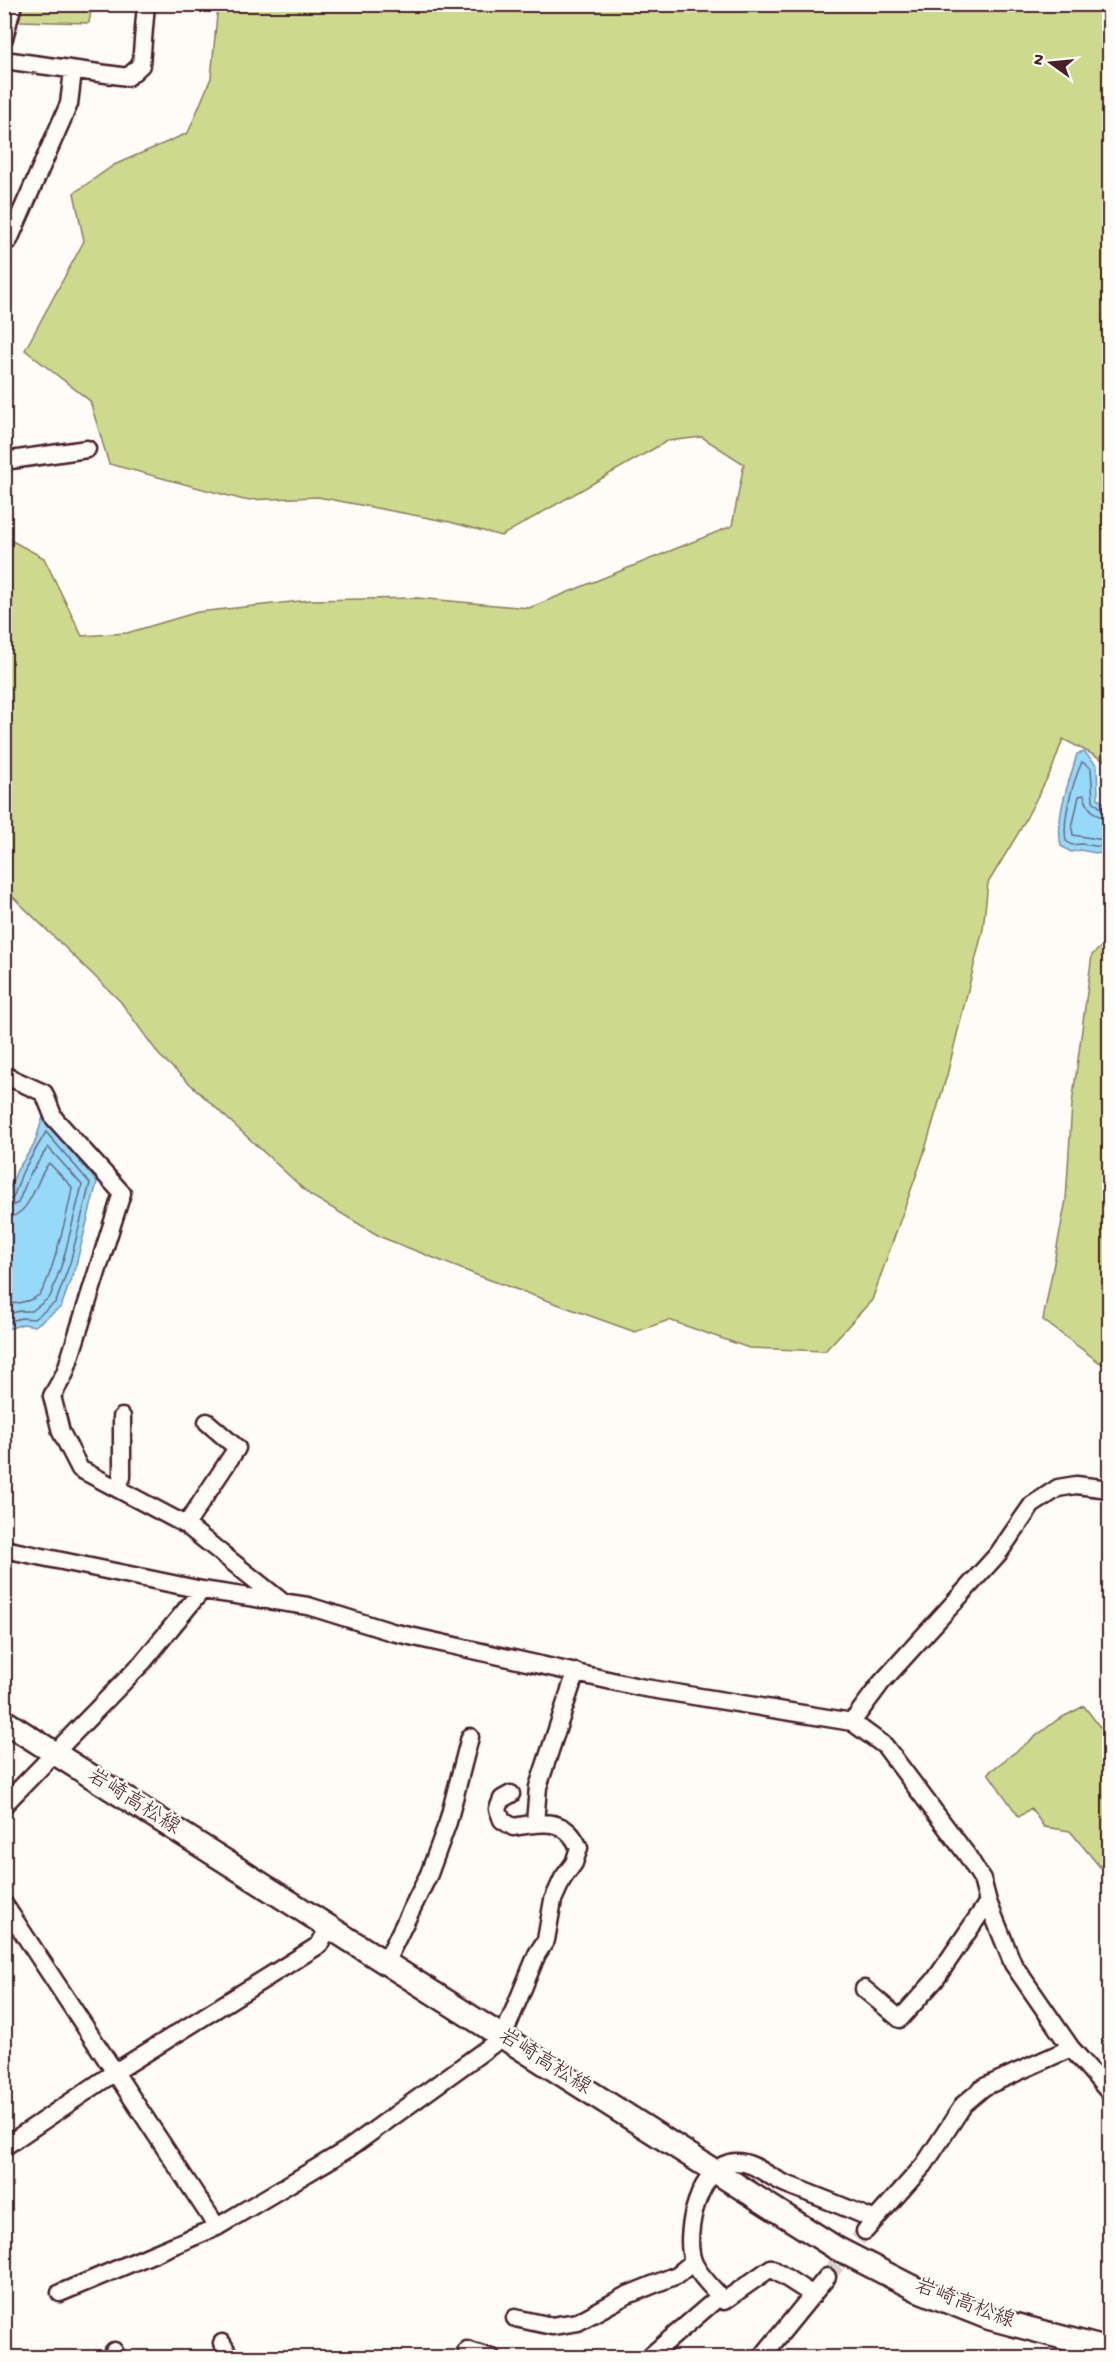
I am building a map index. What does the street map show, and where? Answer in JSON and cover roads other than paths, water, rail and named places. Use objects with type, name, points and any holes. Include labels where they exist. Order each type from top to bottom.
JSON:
[{"type":"main road","name":"岩崎高松線","points":[[4,1721],[836,2248],[918,2290],[989,2318],[1110,2350]]},
{"type":"street","points":[[4,38],[13,4]]},
{"type":"street","points":[[4,60],[128,77],[141,65],[146,4]]},
{"type":"street","points":[[4,242],[9,240],[69,104],[73,71]]},
{"type":"street","points":[[4,461],[87,449]]},
{"type":"street","points":[[4,1075],[44,1093],[54,1118],[122,1193],[65,1373],[52,1396],[61,1432],[80,1469],[186,1525],[280,1601]]},
{"type":"street","points":[[117,1488],[122,1477],[122,1417]]},
{"type":"street","points":[[186,1525],[237,1448],[207,1422]]},
{"type":"street","points":[[852,1722],[881,1683],[998,1554],[1032,1505],[1058,1488],[1076,1485],[1110,1489]]},
{"type":"street","points":[[4,1549],[201,1590],[308,1606],[392,1632],[576,1672],[752,1707],[852,1722],[885,1746],[982,1879],[988,1902],[1013,1964],[1071,2048],[1110,2093]]},
{"type":"street","points":[[4,1805],[143,1662],[201,1590]]},
{"type":"street","points":[[535,1823],[538,1787],[576,1672]]},
{"type":"street","points":[[385,1963],[429,1874],[448,1822],[470,1737]]},
{"type":"street","points":[[60,2293],[217,2227],[348,2149],[503,2037],[537,1954],[546,1940],[553,1900],[563,1878],[574,1863],[579,1848],[573,1833],[559,1825],[535,1823],[513,1827],[502,1820],[498,1809],[502,1799],[511,1794]]},
{"type":"street","points":[[864,1989],[900,2019],[935,1980],[988,1902]]},
{"type":"street","points":[[4,1904],[217,2227]]},
{"type":"street","points":[[4,2147],[115,2072],[319,1944],[329,1927]]},
{"type":"street","points":[[813,2295],[771,2268],[724,2301],[693,2262],[690,2221],[700,2193],[715,2171],[733,2162],[750,2164],[870,2226],[924,2165],[964,2104],[984,2087],[1071,2048]]},
{"type":"street","points":[[515,2318],[552,2326],[578,2322],[626,2296],[677,2275],[693,2262]]},
{"type":"street","points":[[760,2358],[827,2277]]},
{"type":"street","points":[[648,2358],[720,2296]]},
{"type":"street","points":[[222,2343],[231,2358]]},
{"type":"street","points":[[467,2350],[492,2358]]},
{"type":"water","points":[[1084,752],[1097,765],[1098,798],[1107,806],[1110,849],[1107,855],[1080,850],[1071,852],[1061,846],[1061,811],[1077,754]]},
{"type":"water","points":[[43,1117],[97,1182],[76,1265],[61,1307],[35,1326],[23,1324],[5,1330],[4,1203],[17,1170],[34,1145]]},
{"type":"tunnel","points":[[827,2277],[865,2231]]}]
